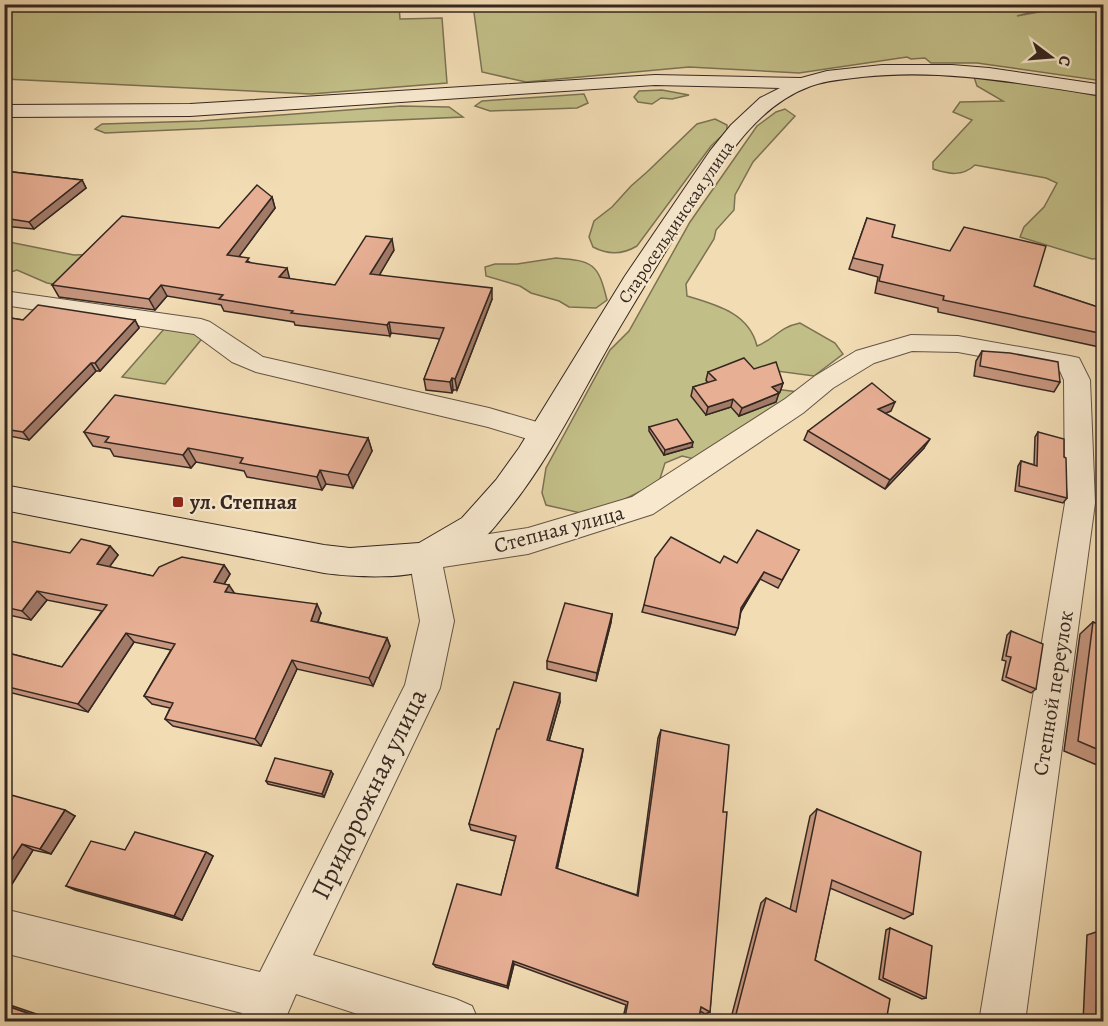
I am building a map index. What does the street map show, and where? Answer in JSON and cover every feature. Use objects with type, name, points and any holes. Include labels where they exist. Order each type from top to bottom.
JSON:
[{"type":"main road","name":"Старосельдинская улица","points":[[425,557],[474,526],[507,489],[544,434],[637,276],[717,155],[751,116],[767,102],[803,83],[827,76],[857,72],[943,70],[1031,78],[1104,91]]},
{"type":"main road","points":[[695,79],[735,88],[754,104],[751,116]]},
{"type":"main road","points":[[4,111],[201,110],[695,79],[803,83]]},
{"type":"main road","name":"Степная улица","points":[[4,497],[324,558],[378,562],[425,557]]},
{"type":"street","points":[[4,298],[201,327],[256,364],[489,418],[544,434]]},
{"type":"street","name":"Степная улица","points":[[425,557],[528,541],[642,506],[794,406],[824,382],[866,357],[911,343],[958,344],[1070,364]]},
{"type":"street","name":"Степной переулок","points":[[1002,1022],[1080,503],[1077,380],[1070,364]]},
{"type":"street","name":"Придорожная улица","points":[[272,996],[422,688],[437,621],[425,557]]},
{"type":"street","points":[[4,931],[272,996],[456,1022]]},
{"type":"shaded area","points":[[4,5],[399,5],[400,19],[442,18],[447,83],[311,94],[5,79]]},
{"type":"shaded area","points":[[473,5],[1058,5],[1017,16],[1077,5],[1103,5],[1103,81],[977,63],[931,63],[925,58],[907,57],[799,73],[689,67],[526,82],[482,72]]},
{"type":"shaded area","points":[[974,77],[1042,85],[1103,97],[1103,258],[1092,259],[1020,237],[1024,227],[1044,207],[1057,183],[1046,178],[975,165],[960,173],[933,169],[933,162],[972,120],[953,112],[960,102],[1003,101],[977,86]]},
{"type":"shaded area","points":[[662,90],[689,95],[672,99],[661,98],[652,104],[638,102],[634,97],[639,91]]},
{"type":"shaded area","points":[[584,94],[588,103],[577,108],[490,111],[475,106],[482,101]]},
{"type":"shaded area","points":[[401,106],[449,107],[463,117],[105,133],[95,129],[102,124],[200,121]]},
{"type":"shaded area","points":[[785,109],[795,116],[753,162],[735,195],[734,210],[716,230],[714,239],[686,284],[687,296],[720,307],[739,318],[753,335],[757,346],[782,330],[800,323],[835,343],[843,354],[814,376],[777,371],[775,389],[799,392],[703,461],[682,456],[665,463],[657,488],[645,489],[625,499],[622,517],[585,514],[546,505],[542,493],[546,468],[610,350],[629,331],[690,222],[757,126],[776,112]]},
{"type":"shaded area","points":[[715,119],[727,125],[727,131],[711,146],[637,246],[615,253],[593,247],[589,237],[594,221],[612,207],[697,124]]},
{"type":"shaded area","points":[[4,241],[74,255],[102,254],[58,285],[47,283],[17,270],[5,274]]},
{"type":"shaded area","points":[[556,258],[578,261],[592,266],[597,271],[607,300],[596,308],[569,307],[559,301],[531,293],[520,286],[486,276],[485,267],[495,264],[517,264]]},
{"type":"shaded area","points":[[164,329],[205,335],[165,384],[122,377]]},
{"type":"building","points":[[4,171],[82,180],[29,222],[4,218]]},
{"type":"building","points":[[257,185],[272,197],[227,255],[249,258],[246,262],[287,268],[279,277],[335,285],[366,236],[392,239],[370,274],[492,288],[455,379],[452,378],[450,382],[424,379],[444,328],[389,322],[387,325],[291,313],[293,311],[219,299],[223,295],[161,285],[149,299],[52,285],[122,216],[219,228]]},
{"type":"building","points":[[867,218],[895,225],[892,237],[950,251],[964,227],[1046,246],[1034,286],[1104,309],[1104,334],[943,300],[944,296],[879,281],[883,265],[853,258]]},
{"type":"building","points":[[38,305],[135,320],[95,363],[91,363],[23,432],[4,429],[4,317],[23,320]]},
{"type":"building","points":[[982,351],[1010,353],[1058,362],[1060,382],[980,366]]},
{"type":"building","points":[[744,358],[754,369],[776,362],[783,383],[772,387],[779,393],[742,408],[733,399],[708,407],[693,387],[716,380],[708,372]]},
{"type":"building","points":[[872,383],[895,402],[878,409],[930,439],[890,480],[808,431]]},
{"type":"building","points":[[115,395],[368,438],[348,475],[320,470],[317,477],[240,463],[243,458],[188,448],[183,455],[105,442],[109,437],[84,432]]},
{"type":"building","points":[[677,419],[693,442],[665,450],[649,427]]},
{"type":"building","points":[[1038,432],[1064,439],[1067,498],[1019,486],[1021,461],[1037,466]]},
{"type":"building","points":[[757,530],[799,550],[782,580],[764,572],[741,608],[738,628],[644,605],[655,558],[671,537],[720,563],[724,556],[737,563]]},
{"type":"building","points":[[81,539],[110,546],[97,564],[153,576],[159,567],[182,557],[224,565],[214,582],[229,585],[225,592],[317,604],[311,621],[387,638],[369,678],[292,660],[255,739],[165,719],[173,703],[144,696],[175,644],[126,633],[78,704],[4,686],[4,652],[62,667],[107,605],[37,591],[22,611],[4,607],[4,549],[10,541],[70,553]]},
{"type":"building","points":[[565,603],[612,614],[597,673],[547,661]]},
{"type":"building","points":[[1093,622],[1104,627],[1104,752],[1078,741]]},
{"type":"building","points":[[1011,631],[1043,644],[1036,689],[1006,677],[1011,657],[1006,656]]},
{"type":"building","points":[[514,682],[560,693],[547,740],[583,749],[556,868],[638,896],[661,730],[729,745],[723,812],[727,812],[710,1012],[701,1007],[698,1022],[624,1022],[628,1002],[513,961],[507,986],[433,964],[457,884],[501,895],[516,836],[469,824],[497,729],[499,729]]},
{"type":"building","points":[[275,758],[331,771],[322,794],[266,781]]},
{"type":"building","points":[[4,793],[65,810],[40,849],[22,844],[4,872]]},
{"type":"building","points":[[817,809],[921,852],[913,914],[832,880],[815,960],[890,999],[886,1022],[734,1022],[766,898],[796,912]]},
{"type":"building","points":[[135,832],[206,852],[174,916],[66,886],[91,841],[125,850]]},
{"type":"building","points":[[890,928],[932,946],[926,998],[883,978]]},
{"type":"building","points":[[1099,931],[1104,933],[1104,1022],[1096,1022]]},
{"type":"building","points":[[4,1005],[53,1022],[4,1022]]},
{"type":"place","name":"ул. Степная","points":[[178,502]]}]
